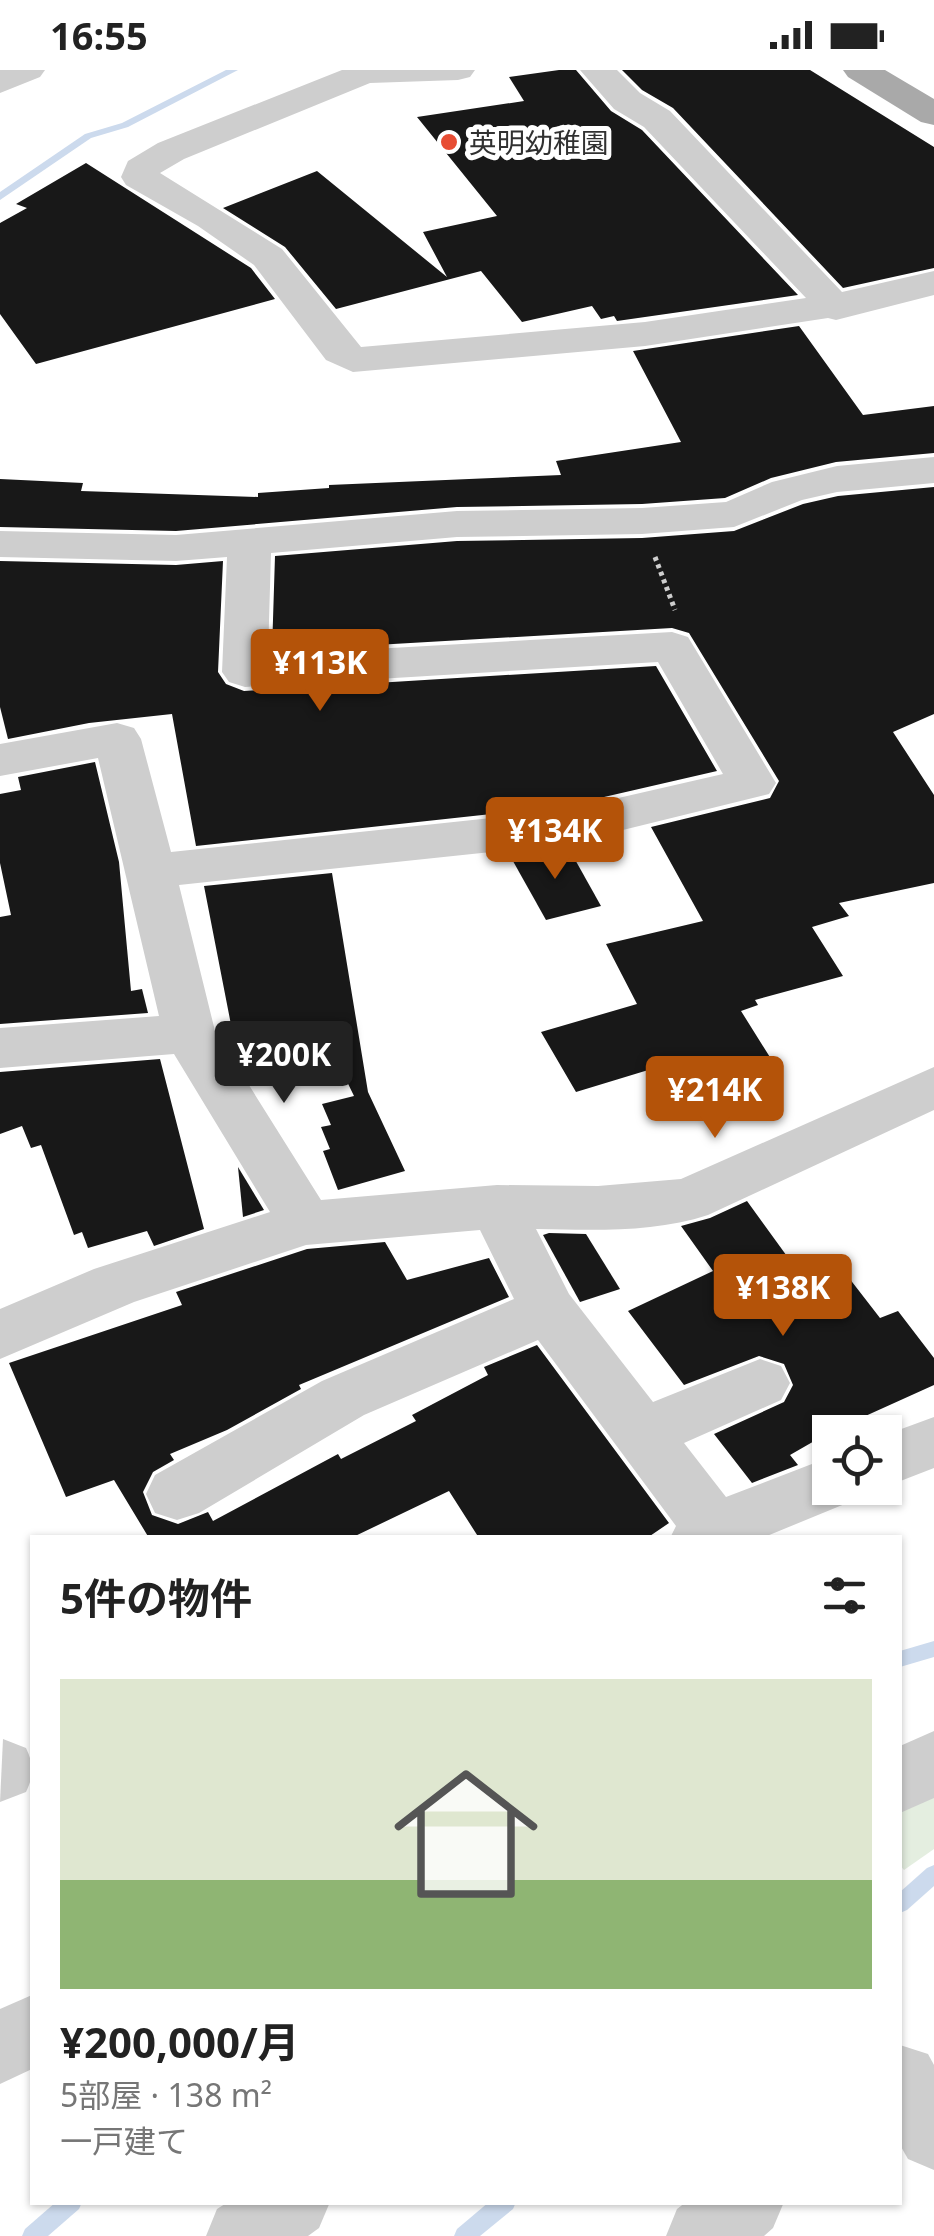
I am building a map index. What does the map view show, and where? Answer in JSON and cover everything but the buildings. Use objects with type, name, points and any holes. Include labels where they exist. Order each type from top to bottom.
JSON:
[{"type":"main road","points":[[860,70],[934,114]]},
{"type":"main road","points":[[906,70],[934,86]]},
{"type":"street","points":[[0,82],[28,70]]},
{"type":"street","points":[[458,70],[363,72],[172,152],[142,169],[140,177],[268,257],[340,351],[352,360],[660,336],[836,308],[934,283]]},
{"type":"street","points":[[597,70],[627,101],[657,119],[836,308]]},
{"type":"street","points":[[0,544],[176,548],[457,524],[642,521],[734,514],[787,491],[836,479],[934,470]]},
{"type":"street","points":[[150,871],[566,827],[752,782],[672,647],[532,657],[422,657],[245,672],[249,542]]},
{"type":"street","points":[[0,760],[117,739],[189,1034],[306,1223]]},
{"type":"street","points":[[0,1048],[189,1034]]},
{"type":"street","points":[[0,1335],[114,1285],[306,1223],[498,1206],[598,1208],[688,1200],[934,1087]]},
{"type":"street","points":[[498,1206],[548,1310],[641,1434],[708,1533],[812,1490]]},
{"type":"street","points":[[176,1494],[343,1398],[548,1310]]},
{"type":"street","points":[[641,1434],[760,1384]]},
{"type":"street","points":[[902,1454],[934,1442]]},
{"type":"street","points":[[902,1781],[934,1762]]},
{"type":"street","points":[[0,2048],[30,2031]]},
{"type":"street","points":[[244,2236],[289,2205]]},
{"type":"street","points":[[704,2236],[742,2205]]},
{"type":"path","points":[[642,521],[683,631],[672,647]]},
{"type":"green space","points":[[934,1777],[934,1849],[904,1870],[902,1868],[902,1800]]},
{"type":"waterway","points":[[0,197],[88,136],[125,125],[233,70]]},
{"type":"waterway","points":[[902,1658],[934,1649]]},
{"type":"waterway","points":[[902,1902],[934,1874]]},
{"type":"waterway","points":[[32,2236],[68,2205]]},
{"type":"waterway","points":[[464,2236],[502,2205]]},
{"type":"place","name":"英明幼稚園","points":[[449,142]]}]
